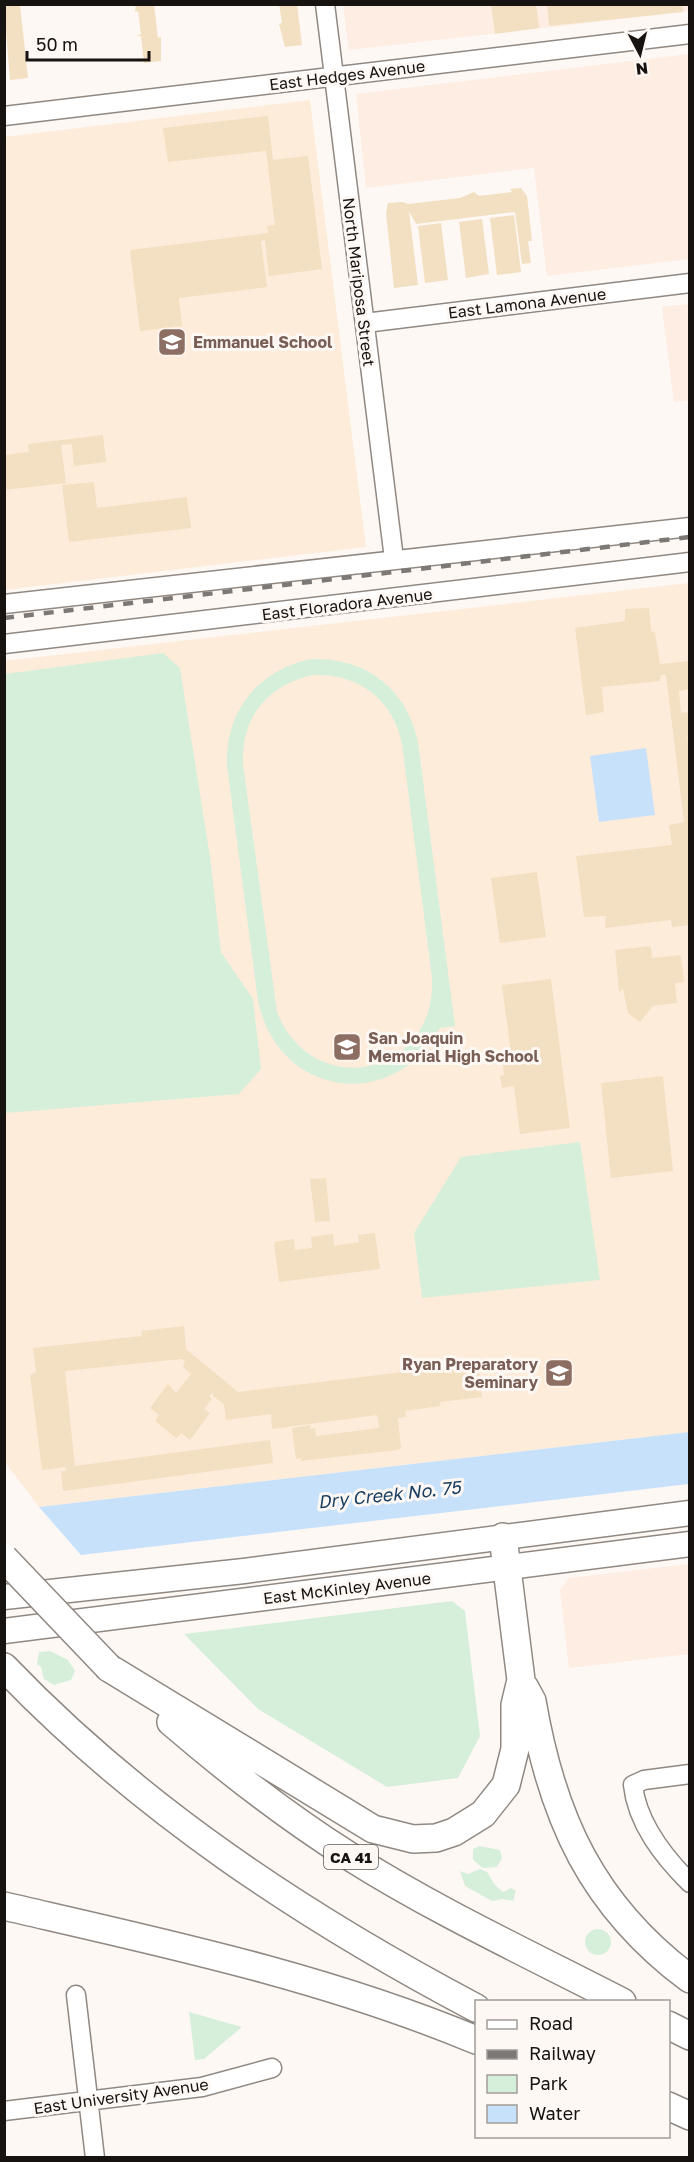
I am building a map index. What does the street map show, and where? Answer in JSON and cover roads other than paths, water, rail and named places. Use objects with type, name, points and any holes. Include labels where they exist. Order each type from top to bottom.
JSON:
[{"type":"highway","points":[[503,1537],[521,1680],[532,1701],[552,1785],[572,1840],[590,1874],[630,1926],[690,1979]]},
{"type":"highway","name":"CA 41","points":[[4,1558],[110,1668],[232,1775],[350,1856],[516,1948],[620,2000]]},
{"type":"highway","points":[[110,1668],[351,1818],[373,1830],[413,1839],[436,1838],[469,1825],[495,1801],[506,1785],[515,1749],[515,1705],[521,1680]]},
{"type":"highway","points":[[13,1675],[50,1715],[123,1779],[215,1851],[383,1959],[475,2007]]},
{"type":"highway","points":[[4,1905],[183,1947],[299,1978],[475,2039]]},
{"type":"highway","points":[[670,2026],[690,2036]]},
{"type":"highway","points":[[670,2106],[690,2116]]},
{"type":"highway","points":[[670,2124],[690,2134]]},
{"type":"main road","name":"East McKinley Avenue","points":[[4,1597],[244,1570],[690,1513]]},
{"type":"main road","name":"East McKinley Avenue","points":[[4,1631],[690,1544]]},
{"type":"street","name":"North Mariposa Street","points":[[325,4],[394,559]]},
{"type":"street","name":"East Hedges Avenue","points":[[4,116],[690,34]]},
{"type":"street","name":"East Lamona Avenue","points":[[364,323],[690,283]]},
{"type":"street","points":[[4,604],[690,527]]},
{"type":"street","name":"East Floradora Avenue","points":[[4,644],[690,562]]},
{"type":"street","points":[[690,1774],[644,1780],[633,1785],[639,1813],[654,1840],[690,1883]]},
{"type":"street","points":[[76,1995],[95,2157]]},
{"type":"street","name":"East University Avenue","points":[[4,2111],[202,2087],[272,2068]]},
{"type":"water","points":[[646,748],[655,815],[599,822],[590,756]]},
{"type":"water","name":"Dry Creek No. 75","points":[[689,1432],[689,1484],[81,1555],[39,1507]]},
{"type":"railway","points":[[4,618],[690,537]]},
{"type":"place","name":"Emmanuel School","points":[[172,342]]},
{"type":"place","name":"San Joaquin Memorial High School","points":[[347,1047]]},
{"type":"place","name":"Ryan Preparatory Seminary","points":[[559,1373]]}]
